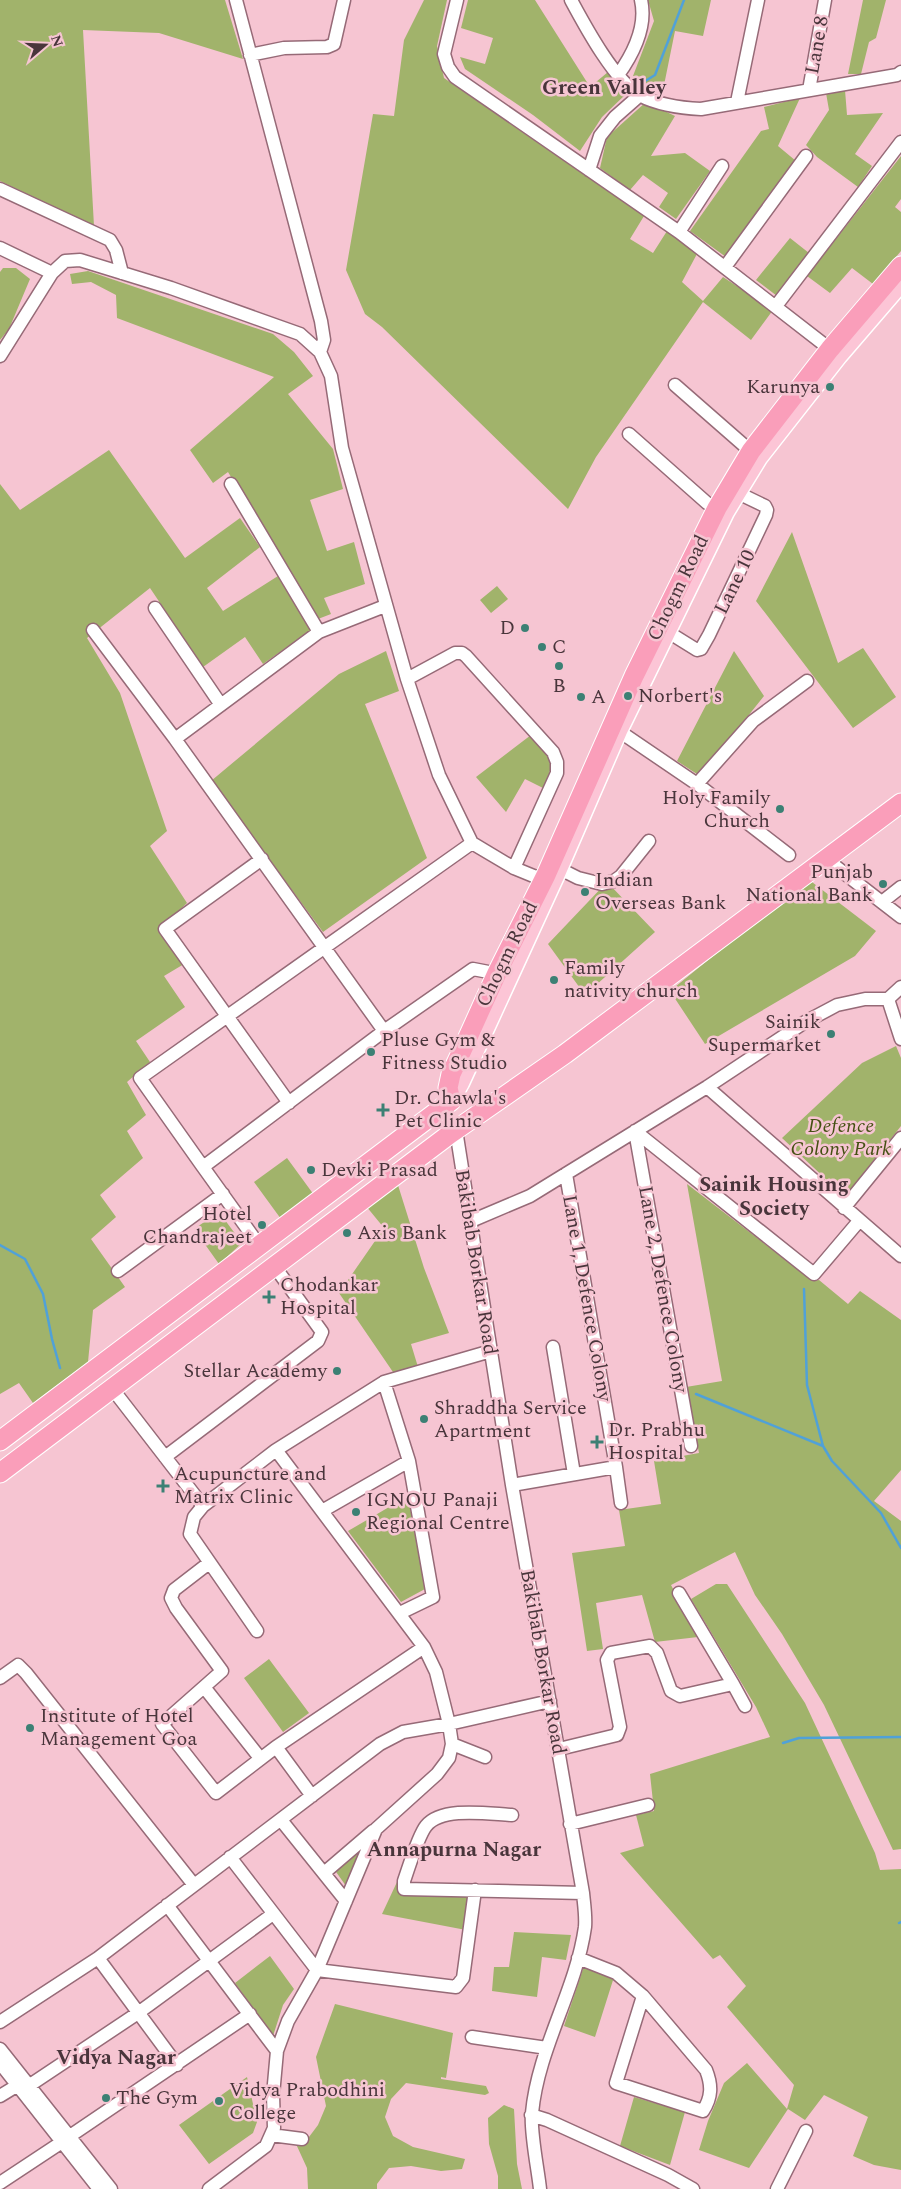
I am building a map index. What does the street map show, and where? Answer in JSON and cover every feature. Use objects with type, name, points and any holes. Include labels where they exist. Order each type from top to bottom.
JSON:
[{"type":"highway","name":"Chogm Road","points":[[260,1246],[451,1101],[448,1088],[451,1074],[552,875],[634,676],[722,510],[755,454],[901,266]]},
{"type":"highway","points":[[0,1472],[456,1130],[565,1054],[901,803]]},
{"type":"highway","points":[[0,1441],[260,1246]]},
{"type":"main road","name":"Chogm Road","points":[[835,353],[901,284]]},
{"type":"main road","name":"Chogm Road","points":[[552,875],[668,632],[722,510],[738,493],[755,454]]},
{"type":"street","points":[[236,0],[321,322],[324,340],[320,352]]},
{"type":"street","points":[[250,54],[284,48],[327,47],[334,44],[344,0]]},
{"type":"street","points":[[457,0],[444,54],[448,67],[454,76],[679,232],[835,353]]},
{"type":"street","points":[[572,0],[588,33],[618,75],[640,95],[680,108],[701,109],[897,75],[901,72]]},
{"type":"street","points":[[618,75],[633,53],[643,12],[641,0]]},
{"type":"street","points":[[737,102],[758,0]]},
{"type":"street","name":"Lane 8","points":[[809,90],[825,0]]},
{"type":"street","points":[[589,170],[600,136],[615,117],[640,95]]},
{"type":"street","points":[[776,306],[901,142]]},
{"type":"street","points":[[725,267],[806,156]]},
{"type":"street","points":[[679,232],[722,166]]},
{"type":"street","points":[[0,189],[110,240],[116,250],[122,273]]},
{"type":"street","points":[[0,248],[52,273]]},
{"type":"street","points":[[0,356],[52,273],[65,261],[80,260],[171,288],[300,334],[320,352],[331,376],[342,448],[407,679],[439,775],[472,843],[514,868],[536,876],[566,872],[578,878],[608,884],[621,876],[649,841]]},
{"type":"street","points":[[675,384],[755,454]]},
{"type":"street","points":[[629,434],[707,502],[722,510]]},
{"type":"street","points":[[231,484],[319,632]]},
{"type":"street","name":"Lane 10","points":[[668,632],[697,650],[701,649],[709,635],[766,515],[767,510],[765,506],[738,493]]},
{"type":"street","points":[[174,739],[319,632],[385,606]]},
{"type":"street","points":[[155,608],[221,705]]},
{"type":"street","points":[[93,630],[262,859],[384,1031]]},
{"type":"street","points":[[407,679],[455,654],[462,653],[553,752],[557,762],[557,773],[514,868]]},
{"type":"street","points":[[696,784],[753,721],[808,681]]},
{"type":"street","points":[[620,731],[696,784],[789,855]]},
{"type":"street","points":[[260,1246],[140,1078],[472,843]]},
{"type":"street","points":[[262,859],[165,929],[289,1103]]},
{"type":"street","points":[[826,859],[901,917]]},
{"type":"street","points":[[882,902],[901,887]]},
{"type":"street","points":[[203,1167],[384,1031],[473,969],[503,974]]},
{"type":"street","points":[[471,1221],[530,1196],[707,1086],[805,1022],[838,1005],[864,1000],[888,999],[901,987]]},
{"type":"street","points":[[888,999],[901,1039]]},
{"type":"street","points":[[707,1086],[901,1256]]},
{"type":"street","name":"Bakibab Borkar Road","points":[[456,1130],[512,1485],[583,1893],[585,1925],[578,1958],[547,2048],[538,2080],[532,2115],[540,2189]]},
{"type":"street","points":[[635,1131],[814,1274],[859,1221]]},
{"type":"street","name":"Lane 2, Defence Colony","points":[[635,1131],[691,1446]]},
{"type":"street","points":[[844,1208],[898,1147]]},
{"type":"street","name":"Lane 1, Defence Colony","points":[[566,1174],[622,1503]]},
{"type":"street","points":[[118,1271],[223,1194]]},
{"type":"street","points":[[165,1457],[318,1341],[322,1332],[275,1267]]},
{"type":"street","points":[[553,1347],[574,1474]]},
{"type":"street","points":[[257,1631],[190,1534],[194,1517],[203,1506],[276,1450],[384,1382],[491,1351]]},
{"type":"street","points":[[384,1382],[409,1461],[433,1597],[400,1613]]},
{"type":"street","points":[[112,1388],[203,1506]]},
{"type":"street","points":[[276,1450],[424,1647],[436,1672],[452,1744],[449,1758],[437,1774],[324,1873]]},
{"type":"street","points":[[322,1510],[409,1461]]},
{"type":"street","points":[[512,1485],[616,1467]]},
{"type":"street","points":[[209,1563],[174,1590],[171,1598],[176,1608],[222,1671],[162,1724],[216,1793],[260,1758],[424,1647]]},
{"type":"street","points":[[680,1593],[745,1706]]},
{"type":"street","points":[[559,1748],[617,1735],[620,1727],[607,1660],[611,1653],[650,1646],[658,1653],[671,1691],[680,1696],[733,1684]]},
{"type":"street","points":[[0,1678],[18,1665],[26,1672],[194,1885]]},
{"type":"street","points":[[204,1687],[260,1758]]},
{"type":"street","points":[[0,2022],[98,1958],[380,1744],[403,1732],[449,1724],[550,1701]]},
{"type":"street","points":[[452,1744],[484,1757]]},
{"type":"street","points":[[276,1747],[312,1796]]},
{"type":"street","points":[[570,1824],[648,1805]]},
{"type":"street","points":[[512,1815],[446,1814],[435,1818],[425,1827],[404,1881],[404,1889],[583,1893]]},
{"type":"street","points":[[281,1820],[346,1901]]},
{"type":"street","points":[[216,2187],[266,2146],[271,2135],[274,2128],[273,2095],[277,2050],[288,2020],[317,1970],[376,1828]]},
{"type":"street","points":[[230,1857],[317,1970],[456,1987],[463,1978],[475,1890]]},
{"type":"street","points":[[167,1905],[277,2050]]},
{"type":"street","points":[[0,2096],[24,2085],[138,2012],[274,1914]]},
{"type":"street","points":[[98,1958],[177,2065]]},
{"type":"street","points":[[578,1958],[616,1973],[643,1996],[706,2070],[712,2085],[708,2103],[703,2111],[616,2083],[643,1996]]},
{"type":"street","points":[[0,2183],[250,2014]]},
{"type":"street","points":[[472,2037],[547,2048]]},
{"type":"street","points":[[0,2049],[24,2085],[66,2139],[111,2189]]},
{"type":"street","points":[[0,2063],[24,2085]]},
{"type":"street","points":[[532,2115],[564,2128],[693,2189]]},
{"type":"street","points":[[777,2189],[806,2131]]},
{"type":"street","points":[[271,2135],[302,2138]]},
{"type":"street","points":[[66,2139],[99,2189]]},
{"type":"green space","points":[[0,0],[225,0],[243,59],[159,33],[83,30],[94,226],[0,181]]},
{"type":"green space","points":[[424,0],[447,0],[437,46],[444,78],[644,216],[630,239],[653,253],[667,231],[698,252],[682,282],[703,301],[723,277],[773,310],[751,340],[703,302],[596,457],[568,509],[382,327],[365,314],[346,270],[373,114],[394,116],[404,40]]},
{"type":"green space","points":[[468,0],[535,0],[590,87],[608,72],[625,89],[625,95],[602,117],[580,151],[533,115],[465,69],[460,57],[485,64],[493,38],[461,28]]},
{"type":"green space","points":[[648,0],[711,0],[703,36],[675,31],[662,95],[633,76],[654,21]]},
{"type":"green space","points":[[863,0],[886,0],[876,38],[869,42],[861,74],[848,74]]},
{"type":"green space","points":[[845,90],[847,115],[883,113],[855,154],[872,166],[858,187],[817,157],[806,145],[829,110],[826,93]]},
{"type":"green space","points":[[800,98],[778,146],[796,161],[726,257],[690,231],[761,131],[769,129],[764,107]]},
{"type":"green space","points":[[646,102],[675,116],[651,156],[685,153],[710,171],[676,219],[659,207],[668,193],[643,175],[630,190],[600,168],[607,137]]},
{"type":"green space","points":[[901,156],[901,199],[895,207],[901,212],[901,251],[873,284],[852,268],[830,293],[807,276]]},
{"type":"green space","points":[[790,238],[809,253],[777,296],[756,280]]},
{"type":"green space","points":[[3,268],[16,268],[30,279],[9,329],[0,340],[0,272]]},
{"type":"green space","points":[[88,271],[273,334],[294,352],[313,376],[288,394],[333,449],[343,489],[310,500],[327,551],[354,542],[365,584],[324,598],[331,614],[318,619],[228,472],[213,483],[190,450],[274,377],[117,318],[116,295],[91,282],[72,284],[70,274]]},
{"type":"green space","points":[[109,450],[185,558],[240,518],[260,547],[207,588],[223,611],[278,576],[311,630],[263,664],[245,637],[203,667],[150,588],[87,638],[120,693],[167,831],[150,846],[187,903],[161,928],[184,964],[164,976],[185,1007],[136,1041],[150,1062],[127,1082],[146,1115],[127,1131],[143,1158],[100,1195],[116,1217],[91,1239],[125,1287],[93,1310],[88,1362],[33,1403],[19,1383],[0,1394],[0,484],[20,510]]},
{"type":"green space","points":[[792,532],[838,663],[863,648],[896,697],[853,728],[756,601]]},
{"type":"green space","points":[[497,586],[508,599],[491,613],[480,600]]},
{"type":"green space","points":[[386,651],[399,691],[365,704],[427,858],[323,932],[211,781],[339,674]]},
{"type":"green space","points":[[734,651],[764,696],[700,776],[677,761]]},
{"type":"green space","points":[[531,735],[549,759],[551,765],[548,779],[543,788],[525,779],[506,812],[476,777]]},
{"type":"green space","points":[[808,879],[876,931],[855,956],[705,1044],[670,991]]},
{"type":"green space","points":[[607,882],[655,932],[585,995],[548,944]]},
{"type":"green space","name":"Defence Colony Park","points":[[896,1046],[901,1058],[901,1126],[845,1197],[782,1138],[862,1063]]},
{"type":"green space","points":[[287,1158],[314,1195],[281,1219],[254,1182]]},
{"type":"green space","points":[[397,1182],[424,1268],[449,1333],[411,1344],[418,1367],[395,1375],[339,1293],[384,1228],[366,1206]]},
{"type":"green space","points":[[687,1184],[813,1281],[819,1280],[848,1304],[860,1291],[901,1320],[901,1470],[874,1501],[901,1521],[901,1849],[893,1850],[824,1705],[782,1634],[755,1595],[735,1552],[671,1585],[698,1637],[655,1642],[642,1595],[596,1603],[603,1649],[587,1651],[572,1553],[625,1546],[619,1510],[661,1504],[654,1461],[699,1453],[686,1387],[722,1381]]},
{"type":"green space","points":[[219,1212],[242,1243],[219,1264],[194,1229]]},
{"type":"green space","points":[[408,1496],[425,1589],[401,1602],[348,1531]]},
{"type":"green space","points":[[716,1584],[727,1584],[805,1703],[875,1853],[880,1870],[901,1869],[901,2170],[874,2165],[853,2156],[868,2117],[824,2095],[805,2120],[788,2109],[749,2168],[699,2150],[708,2121],[724,2083],[747,2063],[787,2109],[794,2085],[727,2007],[746,1986],[720,1955],[713,1959],[620,1853],[644,1846],[636,1815],[654,1811],[650,1774],[770,1737],[756,1707],[691,1599]]},
{"type":"green space","points":[[269,1659],[309,1713],[283,1732],[244,1678]]},
{"type":"green space","points":[[366,1843],[346,1886],[334,1869]]},
{"type":"green space","points":[[397,1882],[401,1894],[469,1897],[466,1930],[382,1914]]},
{"type":"green space","points":[[514,1932],[571,1935],[566,1960],[542,1957],[537,1997],[492,1991],[494,1967],[509,1967]]},
{"type":"green space","points":[[270,1956],[294,1989],[283,2005],[273,2036],[235,1983]]},
{"type":"green space","points":[[584,1966],[614,1977],[595,2037],[564,2026]]},
{"type":"green space","points":[[335,2004],[453,2033],[446,2078],[441,2077],[441,2079],[486,2086],[489,2093],[485,2095],[406,2083],[391,2099],[385,2117],[393,2136],[413,2147],[465,2159],[462,2169],[441,2171],[411,2166],[389,2168],[377,2184],[377,2189],[308,2189],[307,2168],[296,2144],[306,2141],[318,2125],[326,2106],[316,2057]]},
{"type":"green space","points":[[247,2077],[257,2122],[253,2133],[209,2164],[179,2125]]},
{"type":"green space","points":[[634,2097],[685,2112],[670,2165],[620,2146]]},
{"type":"green space","points":[[504,2105],[514,2109],[517,2164],[522,2189],[498,2189],[498,2176],[489,2144],[488,2118]]},
{"type":"waterway","points":[[642,83],[655,75],[684,0]]},
{"type":"waterway","points":[[0,1245],[25,1259],[43,1294],[60,1368]]},
{"type":"waterway","points":[[804,1289],[807,1385],[823,1446],[832,1461],[881,1513],[901,1548]]},
{"type":"waterway","points":[[696,1394],[823,1446]]},
{"type":"waterway","points":[[783,1743],[799,1738],[901,1737]]},
{"type":"place","name":"Karunya","points":[[830,387]]},
{"type":"place","name":"D","points":[[525,628]]},
{"type":"place","name":"C","points":[[542,647]]},
{"type":"place","name":"B","points":[[559,666]]},
{"type":"place","name":"Norbert's","points":[[628,696]]},
{"type":"place","name":"A","points":[[581,697]]},
{"type":"place","name":"Holy Family Church","points":[[780,809]]},
{"type":"place","name":"Punjab National Bank","points":[[883,884]]},
{"type":"place","name":"Indian Overseas Bank","points":[[585,892]]},
{"type":"place","name":"Family nativity church","points":[[554,980]]},
{"type":"place","name":"Sainik Supermarket","points":[[831,1034]]},
{"type":"place","name":"Pluse Gym & Fitness Studio","points":[[371,1052]]},
{"type":"place","name":"Dr. Chawla's Pet Clinic","points":[[383,1110]]},
{"type":"place","name":"Devki Prasad","points":[[311,1170]]},
{"type":"place","name":"Hotel Chandrajeet","points":[[262,1225]]},
{"type":"place","name":"Axis Bank","points":[[347,1233]]},
{"type":"place","name":"Chodankar Hospital","points":[[269,1297]]},
{"type":"place","name":"Stellar Academy","points":[[337,1371]]},
{"type":"place","name":"Shraddha Service Apartment","points":[[424,1419]]},
{"type":"place","name":"Dr. Prabhu Hospital","points":[[597,1442]]},
{"type":"place","name":"Acupuncture and Matrix Clinic","points":[[163,1486]]},
{"type":"place","name":"IGNOU Panaji Regional Centre","points":[[356,1512]]},
{"type":"place","name":"Institute of Hotel Management Goa","points":[[30,1728]]},
{"type":"place","name":"The Gym","points":[[106,2098]]},
{"type":"place","name":"Vidya Prabodhini College","points":[[219,2101]]},
{"type":"district","name":"Green Valley","points":[[604,88]]},
{"type":"district","name":"Sainik Housing Society","points":[[774,1197]]},
{"type":"district","name":"Annapurna Nagar","points":[[454,1850]]},
{"type":"district","name":"Vidya Nagar","points":[[116,2058]]}]
